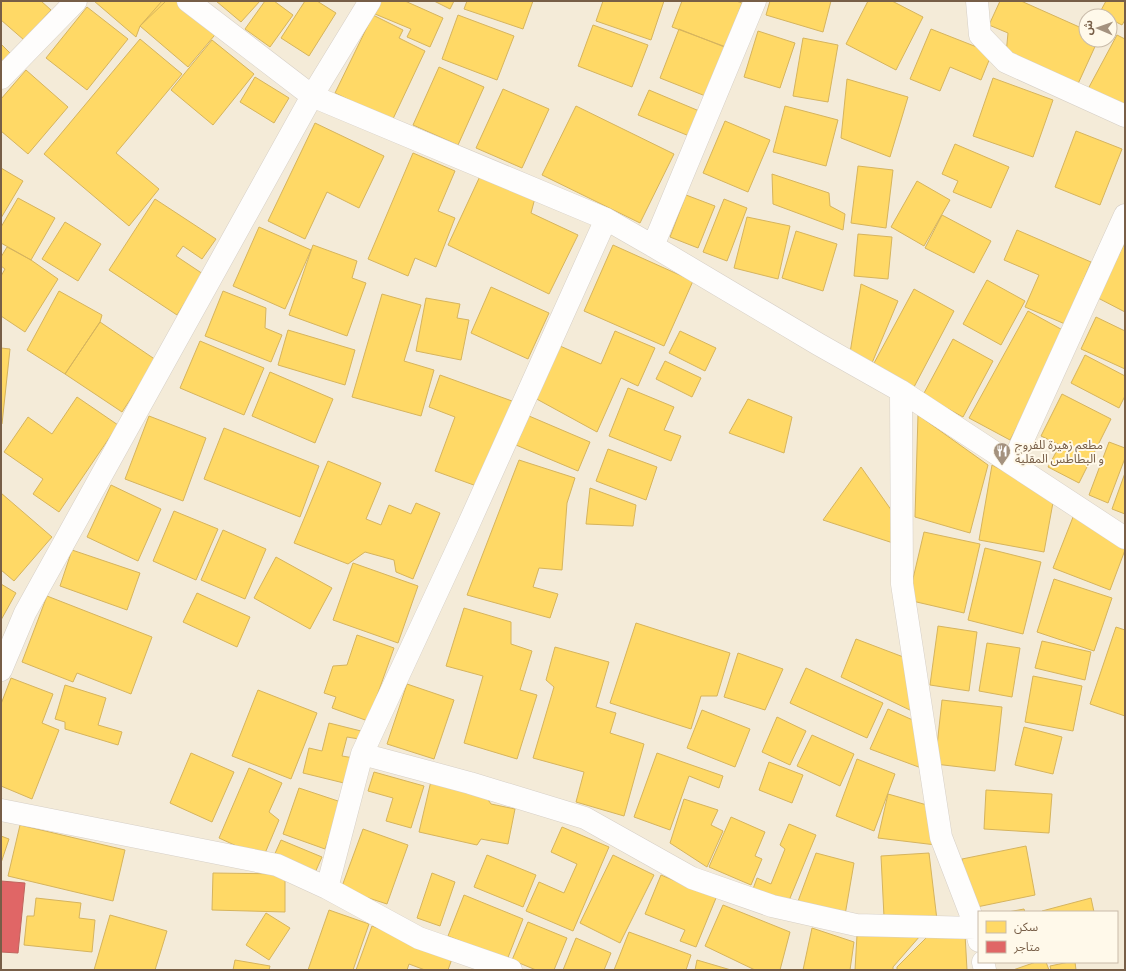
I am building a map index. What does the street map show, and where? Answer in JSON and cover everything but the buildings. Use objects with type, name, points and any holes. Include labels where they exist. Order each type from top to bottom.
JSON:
[{"type":"street","points":[[1,78],[76,1]]},
{"type":"street","points":[[188,1],[312,96],[606,219],[818,344],[901,390],[1125,538]]},
{"type":"street","points":[[1,670],[25,613],[312,96],[370,1]]},
{"type":"street","points":[[653,246],[755,1]]},
{"type":"street","points":[[978,1],[980,35],[1006,62],[1125,116]]},
{"type":"street","points":[[1012,464],[1125,215]]},
{"type":"street","points":[[326,888],[362,754],[466,530],[606,219]]},
{"type":"street","points":[[362,754],[470,783],[585,818],[692,878],[772,906],[856,925],[978,934],[941,837],[902,584],[901,390]]},
{"type":"street","points":[[1,810],[277,865],[326,888],[419,938],[511,970]]},
{"type":"shaded area","points":[[1,1],[1125,1],[1125,970],[1,970]]},
{"type":"place","name":"مطعم زهيرة للفروج و البطاطس المقلية","points":[[1002,466]]}]
